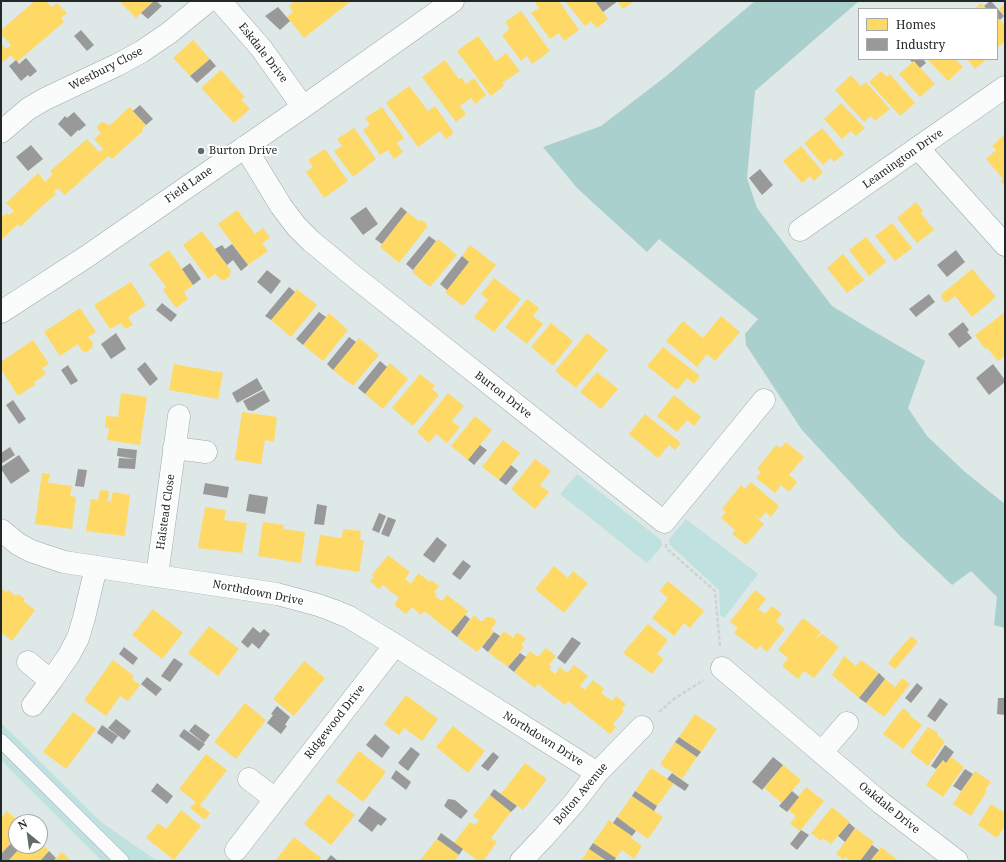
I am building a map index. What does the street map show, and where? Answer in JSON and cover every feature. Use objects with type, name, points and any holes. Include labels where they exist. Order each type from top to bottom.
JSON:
[{"type":"street","name":"Westbury Close","points":[[1,132],[28,109],[45,99],[141,52],[169,33],[208,1]]},
{"type":"street","name":"Eskdale Drive","points":[[220,1],[261,48],[303,107]]},
{"type":"street","name":"Field Lane","points":[[1,312],[86,257],[453,1]]},
{"type":"street","name":"Leamington Drive","points":[[800,230],[1005,87]]},
{"type":"street","name":"Burton Drive","points":[[245,147],[281,206],[296,226],[311,241],[350,274],[664,522]]},
{"type":"street","points":[[918,148],[1005,245]]},
{"type":"street","points":[[664,522],[764,400]]},
{"type":"street","name":"Halstead Close","points":[[157,576],[179,416]]},
{"type":"street","points":[[174,448],[206,452]]},
{"type":"street","name":"Northdown Drive","points":[[1,530],[18,544],[31,551],[64,562],[277,594],[318,605],[349,617],[395,644],[597,773]]},
{"type":"street","points":[[32,705],[51,681],[78,638],[96,567]]},
{"type":"street","name":"Ridgewood Drive","points":[[236,850],[395,644]]},
{"type":"street","points":[[28,662],[51,681]]},
{"type":"street","name":"Oakdale Drive","points":[[722,668],[881,803],[957,861]]},
{"type":"street","points":[[822,752],[847,723]]},
{"type":"street","name":"Bolton Avenue","points":[[521,861],[574,803],[597,773],[642,727]]},
{"type":"street","points":[[249,779],[275,799]]},
{"type":"lane","points":[[1,740],[122,861]]},
{"type":"path","points":[[664,522],[666,548],[715,591]]},
{"type":"shaded area","points":[[755,1],[859,1],[755,91],[747,178],[757,208],[832,306],[925,361],[908,408],[927,436],[965,472],[1005,504],[1005,628],[994,625],[997,597],[971,571],[952,585],[900,536],[802,430],[746,345],[745,334],[758,319],[659,239],[647,252],[577,188],[543,147],[601,126],[665,77]]},
{"type":"shaded area","points":[[577,474],[661,540],[662,546],[647,563],[560,494]]},
{"type":"shaded area","points":[[686,519],[758,574],[724,618],[720,615],[719,590],[670,545],[669,539]]},
{"type":"shaded area","points":[[1,723],[101,822],[157,861],[102,861],[1,760]]},
{"type":"building: Homes","points":[[35,1],[46,1],[52,7],[57,3],[67,13],[61,18],[64,22],[17,62],[11,55],[1,63],[1,43],[6,49],[11,45],[1,34],[1,30]]},
{"type":"building: Homes","points":[[119,1],[154,1],[136,18]]},
{"type":"building: Homes","points":[[295,1],[300,3],[303,1],[351,1],[304,38],[287,17],[293,12],[289,6]]},
{"type":"building: Homes","points":[[534,1],[559,1],[579,30],[564,41],[559,33],[550,39],[531,13],[539,8]]},
{"type":"building: Homes","points":[[565,1],[595,1],[608,19],[597,28],[591,21],[585,26]]},
{"type":"building: Homes","points":[[617,1],[634,1],[623,9]]},
{"type":"building: Homes","points":[[981,3],[986,8],[975,8]]},
{"type":"building: Homes","points":[[1005,4],[1005,16],[999,9]]},
{"type":"building: Homes","points":[[521,11],[550,51],[532,64],[527,56],[521,61],[502,35],[510,29],[505,22]]},
{"type":"building: Homes","points":[[998,18],[1005,26],[1005,41],[998,47]]},
{"type":"building: Homes","points":[[478,36],[496,61],[506,53],[520,71],[502,83],[504,86],[491,96],[457,51]]},
{"type":"building: Homes","points":[[193,40],[210,59],[190,76],[173,58]]},
{"type":"building: Homes","points":[[445,60],[459,79],[462,78],[466,84],[474,78],[486,95],[475,104],[471,98],[460,106],[466,114],[456,122],[422,77]]},
{"type":"building: Homes","points":[[928,60],[956,60],[963,67],[948,81]]},
{"type":"building: Homes","points":[[968,60],[986,60],[975,69]]},
{"type":"building: Homes","points":[[914,61],[935,84],[920,97],[899,74]]},
{"type":"building: Homes","points":[[221,70],[245,97],[241,99],[250,109],[234,123],[201,88]]},
{"type":"building: Homes","points":[[881,71],[887,77],[890,74],[915,103],[900,116],[869,82]]},
{"type":"building: Homes","points":[[851,75],[861,86],[866,82],[890,109],[875,121],[871,116],[864,122],[835,90]]},
{"type":"building: Homes","points":[[409,86],[428,111],[435,106],[454,133],[446,139],[440,131],[418,147],[386,103]]},
{"type":"building: Homes","points":[[841,103],[865,128],[856,136],[851,131],[842,139],[824,119]]},
{"type":"building: Homes","points":[[130,107],[146,125],[142,129],[143,131],[112,159],[109,156],[105,159],[65,195],[58,188],[54,192],[56,194],[20,227],[18,224],[1,240],[1,213],[4,216],[7,213],[9,215],[14,211],[6,203],[38,173],[45,182],[53,174],[50,171],[87,139],[99,152],[103,149],[94,139],[101,133],[97,126],[102,122],[109,126]]},
{"type":"building: Homes","points":[[382,107],[404,138],[397,143],[403,152],[394,159],[388,150],[380,155],[363,130],[370,125],[365,118]]},
{"type":"building: Homes","points":[[354,128],[376,159],[353,177],[334,151],[342,146],[337,139]]},
{"type":"building: Homes","points":[[822,128],[844,154],[834,162],[831,158],[823,165],[804,143]]},
{"type":"building: Homes","points":[[1005,134],[1005,186],[1000,181],[1003,179],[986,159],[996,150],[992,146]]},
{"type":"building: Homes","points":[[801,146],[823,172],[814,181],[810,176],[802,183],[783,161]]},
{"type":"building: Homes","points":[[325,149],[348,181],[324,198],[306,172],[313,167],[308,160]]},
{"type":"building: Homes","points":[[916,202],[923,211],[921,213],[934,230],[917,243],[897,218]]},
{"type":"building: Homes","points":[[237,210],[255,234],[263,228],[270,238],[262,243],[268,251],[248,265],[218,224]]},
{"type":"building: Homes","points":[[407,212],[419,221],[422,220],[426,223],[427,227],[399,263],[380,247]]},
{"type":"building: Homes","points":[[892,223],[912,248],[895,261],[875,236]]},
{"type":"building: Homes","points":[[202,231],[231,271],[229,277],[225,280],[220,279],[215,274],[208,279],[183,245]]},
{"type":"building: Homes","points":[[866,237],[886,262],[869,276],[849,250]]},
{"type":"building: Homes","points":[[438,239],[457,255],[430,287],[412,272]]},
{"type":"building: Homes","points":[[470,245],[496,265],[463,306],[445,292],[469,262],[462,256]]},
{"type":"building: Homes","points":[[169,250],[193,285],[184,292],[188,299],[176,308],[163,290],[166,287],[149,264]]},
{"type":"building: Homes","points":[[843,254],[864,280],[847,293],[827,268]]},
{"type":"building: Homes","points":[[972,269],[996,297],[972,317],[955,296],[949,301],[945,302],[941,297],[943,293]]},
{"type":"building: Homes","points":[[494,278],[521,299],[494,332],[474,317],[488,300],[481,294]]},
{"type":"building: Homes","points":[[131,282],[146,305],[128,317],[133,325],[125,329],[121,323],[110,329],[94,305]]},
{"type":"building: Homes","points":[[297,289],[317,305],[291,337],[271,320]]},
{"type":"building: Homes","points":[[527,299],[539,308],[533,316],[543,324],[527,344],[505,327]]},
{"type":"building: Homes","points":[[80,308],[96,332],[88,337],[93,343],[92,348],[87,352],[82,351],[78,344],[60,356],[44,332]]},
{"type":"building: Homes","points":[[1005,312],[1005,356],[998,361],[987,348],[985,349],[975,335]]},
{"type":"building: Homes","points":[[329,313],[348,330],[323,361],[303,345]]},
{"type":"building: Homes","points":[[721,316],[740,332],[715,361],[707,354],[697,367],[666,341],[683,321],[703,338]]},
{"type":"building: Homes","points":[[551,323],[573,341],[553,366],[531,347]]},
{"type":"building: Homes","points":[[587,333],[608,350],[576,388],[555,371]]},
{"type":"building: Homes","points":[[359,338],[379,355],[353,386],[333,370]]},
{"type":"building: Homes","points":[[33,340],[49,364],[42,368],[46,374],[34,382],[36,384],[18,396],[1,369],[1,362]]},
{"type":"building: Homes","points":[[663,347],[700,376],[694,384],[687,378],[677,390],[647,366]]},
{"type":"building: Homes","points":[[390,363],[408,379],[383,409],[365,394]]},
{"type":"building: Homes","points":[[174,364],[223,373],[218,399],[169,390]]},
{"type":"building: Homes","points":[[597,372],[618,389],[601,409],[580,392]]},
{"type":"building: Homes","points":[[420,374],[435,386],[432,389],[439,395],[413,426],[392,408]]},
{"type":"building: Homes","points":[[121,393],[147,397],[140,445],[107,440],[109,428],[105,427],[106,416],[118,417]]},
{"type":"building: Homes","points":[[448,393],[464,406],[452,421],[460,427],[447,443],[436,434],[429,443],[417,432]]},
{"type":"building: Homes","points":[[674,395],[701,417],[694,426],[687,420],[677,432],[657,416]]},
{"type":"building: Homes","points":[[242,412],[277,417],[274,442],[265,440],[261,464],[235,460]]},
{"type":"building: Homes","points":[[645,414],[681,443],[675,450],[669,445],[658,458],[629,434]]},
{"type":"building: Homes","points":[[475,416],[492,430],[468,460],[451,446]]},
{"type":"building: Homes","points":[[503,440],[520,453],[499,480],[482,467]]},
{"type":"building: Homes","points":[[786,442],[804,457],[789,475],[797,482],[789,492],[781,485],[775,493],[756,478],[761,472],[757,469],[776,445],[781,448]]},
{"type":"building: Homes","points":[[535,459],[551,471],[540,485],[549,492],[535,509],[511,489]]},
{"type":"building: Homes","points":[[42,473],[50,474],[48,483],[72,486],[70,496],[76,497],[72,529],[35,524]]},
{"type":"building: Homes","points":[[751,482],[779,506],[771,517],[766,512],[760,519],[756,515],[755,516],[764,524],[746,545],[732,534],[735,530],[721,518],[726,512],[722,509],[741,485],[745,489]]},
{"type":"building: Homes","points":[[100,490],[109,491],[108,501],[111,501],[113,492],[130,495],[125,536],[86,531],[91,499],[98,500]]},
{"type":"building: Homes","points":[[205,507],[226,510],[224,520],[247,523],[242,553],[198,548]]},
{"type":"building: Homes","points":[[263,522],[284,525],[283,529],[305,532],[301,563],[258,556]]},
{"type":"building: Homes","points":[[343,529],[361,531],[360,540],[364,541],[359,572],[315,565],[320,535],[342,538]]},
{"type":"building: Homes","points":[[388,555],[410,572],[405,579],[411,584],[418,573],[430,582],[431,580],[439,586],[434,592],[437,594],[435,596],[442,601],[447,595],[468,611],[451,632],[424,611],[421,615],[412,607],[406,614],[394,605],[399,598],[383,585],[379,589],[370,581],[374,577],[372,575]]},
{"type":"building: Homes","points":[[554,566],[568,578],[573,571],[588,583],[564,613],[535,589]]},
{"type":"building: Homes","points":[[668,581],[704,611],[690,628],[684,623],[674,636],[652,618],[668,598],[660,591]]},
{"type":"building: Homes","points":[[1,588],[6,592],[8,590],[16,596],[18,594],[25,599],[23,601],[35,610],[12,641],[1,632]]},
{"type":"building: Homes","points":[[755,590],[766,599],[758,609],[765,614],[772,606],[782,614],[776,621],[785,629],[767,652],[760,646],[757,650],[734,633],[738,628],[730,622]]},
{"type":"building: Homes","points":[[153,609],[183,633],[162,659],[132,635]]},
{"type":"building: Homes","points":[[474,615],[482,622],[486,617],[493,618],[496,621],[491,629],[494,632],[477,652],[457,637]]},
{"type":"building: Homes","points":[[803,618],[821,632],[816,638],[822,634],[839,647],[814,678],[804,671],[798,679],[782,666],[788,658],[778,650]]},
{"type":"building: Homes","points":[[648,624],[668,640],[657,654],[664,659],[652,674],[623,653]]},
{"type":"building: Homes","points":[[209,626],[239,649],[218,676],[188,653]]},
{"type":"building: Homes","points":[[504,631],[513,638],[517,632],[526,639],[521,645],[524,647],[508,667],[488,652]]},
{"type":"building: Homes","points":[[911,636],[918,642],[895,669],[888,663]]},
{"type":"building: Homes","points":[[546,648],[556,656],[549,665],[551,667],[549,669],[555,674],[560,667],[567,673],[574,665],[588,676],[580,686],[585,690],[593,680],[604,689],[601,693],[612,701],[616,696],[626,704],[622,709],[624,711],[613,724],[616,727],[610,734],[568,701],[565,705],[538,684],[535,688],[514,672],[530,651],[538,657]]},
{"type":"building: Homes","points":[[844,656],[856,666],[861,660],[879,673],[859,698],[832,675]]},
{"type":"building: Homes","points":[[113,660],[134,676],[132,679],[140,685],[128,701],[120,696],[106,716],[84,700]]},
{"type":"building: Homes","points":[[304,661],[325,678],[294,716],[273,699]]},
{"type":"building: Homes","points":[[902,678],[910,684],[884,717],[866,703],[885,679],[895,687]]},
{"type":"building: Homes","points":[[406,695],[438,719],[422,741],[404,728],[399,735],[384,724]]},
{"type":"building: Homes","points":[[245,703],[266,720],[236,759],[214,742]]},
{"type":"building: Homes","points":[[903,708],[910,714],[909,715],[922,725],[903,749],[883,734]]},
{"type":"building: Homes","points":[[73,712],[96,729],[66,769],[43,752]]},
{"type":"building: Homes","points":[[695,714],[717,729],[701,752],[679,737]]},
{"type":"building: Homes","points":[[453,726],[485,751],[468,773],[436,747]]},
{"type":"building: Homes","points":[[928,727],[938,733],[937,735],[945,742],[928,766],[910,752]]},
{"type":"building: Homes","points":[[675,742],[697,757],[682,779],[660,764]]},
{"type":"building: Homes","points":[[359,751],[386,772],[363,802],[336,781]]},
{"type":"building: Homes","points":[[206,754],[227,770],[200,805],[210,813],[205,820],[190,808],[196,802],[179,789]]},
{"type":"building: Homes","points":[[951,757],[964,767],[943,797],[926,785],[943,760],[946,763]]},
{"type":"building: Homes","points":[[525,763],[547,779],[523,810],[501,794]]},
{"type":"building: Homes","points":[[783,765],[801,780],[782,803],[764,788]]},
{"type":"building: Homes","points":[[651,768],[674,783],[657,806],[635,791]]},
{"type":"building: Homes","points":[[975,771],[991,782],[971,816],[953,804]]},
{"type":"building: Homes","points":[[806,787],[824,801],[800,831],[790,824],[796,816],[788,810]]},
{"type":"building: Homes","points":[[328,794],[355,815],[331,845],[304,824]]},
{"type":"building: Homes","points":[[490,795],[511,812],[491,838],[497,842],[483,861],[478,861],[454,843],[470,822],[475,825],[479,820],[473,816]]},
{"type":"building: Homes","points":[[632,796],[663,817],[648,839],[617,817]]},
{"type":"building: Homes","points":[[991,804],[1005,813],[1005,826],[997,838],[978,825]]},
{"type":"building: Homes","points":[[832,807],[850,822],[831,844],[823,838],[821,841],[811,833]]},
{"type":"building: Homes","points":[[181,810],[201,826],[174,860],[146,838],[158,823],[166,829]]},
{"type":"building: Homes","points":[[7,811],[10,814],[8,814],[8,847],[1,854],[1,818]]},
{"type":"building: Homes","points":[[609,820],[632,836],[631,838],[642,846],[634,859],[622,850],[616,858],[593,843]]},
{"type":"building: Homes","points":[[855,828],[874,842],[860,861],[850,861],[845,857],[844,860],[836,854]]},
{"type":"building: Homes","points":[[294,837],[321,858],[319,861],[275,861]]},
{"type":"building: Homes","points":[[437,839],[459,855],[454,861],[420,860]]},
{"type":"building: Homes","points":[[881,847],[899,861],[870,861]]},
{"type":"building: Homes","points":[[589,849],[607,861],[581,861]]},
{"type":"building: Homes","points":[[62,852],[70,860],[53,861]]},
{"type":"building: Homes","points":[[15,854],[46,854],[40,861],[8,861]]},
{"type":"building: Industry","points":[[154,1],[162,6],[148,19],[141,13]]},
{"type":"building: Industry","points":[[595,1],[618,1],[603,12]]},
{"type":"building: Industry","points":[[991,1],[997,8],[986,8],[984,6]]},
{"type":"building: Industry","points":[[278,7],[290,21],[280,30],[265,16]]},
{"type":"building: Industry","points":[[998,9],[1004,16],[1000,20],[998,18]]},
{"type":"building: Industry","points":[[81,30],[94,45],[87,51],[74,36]]},
{"type":"building: Industry","points":[[26,58],[37,71],[30,77],[28,75],[21,81],[9,66],[16,60],[19,64]]},
{"type":"building: Industry","points":[[210,59],[216,66],[197,83],[190,76]]},
{"type":"building: Industry","points":[[910,60],[924,60],[926,63],[920,68],[914,61],[912,62]]},
{"type":"building: Industry","points":[[140,105],[153,119],[146,125],[133,111]]},
{"type":"building: Industry","points":[[74,112],[86,125],[71,137],[58,124],[65,116],[67,118]]},
{"type":"building: Industry","points":[[31,145],[43,159],[28,171],[16,157]]},
{"type":"building: Industry","points":[[760,169],[773,185],[762,195],[749,178]]},
{"type":"building: Industry","points":[[366,207],[378,224],[363,235],[350,218]]},
{"type":"building: Industry","points":[[401,207],[407,212],[382,244],[375,239]]},
{"type":"building: Industry","points":[[429,236],[436,241],[413,270],[406,264]]},
{"type":"building: Industry","points":[[232,244],[248,265],[241,271],[233,260],[227,265],[215,249],[222,245],[225,249]]},
{"type":"building: Industry","points":[[956,250],[965,262],[947,277],[937,265]]},
{"type":"building: Industry","points":[[462,256],[469,262],[447,290],[440,284]]},
{"type":"building: Industry","points":[[190,263],[201,279],[193,285],[182,269]]},
{"type":"building: Industry","points":[[267,270],[281,281],[271,294],[257,282]]},
{"type":"building: Industry","points":[[289,287],[295,292],[271,320],[265,316]]},
{"type":"building: Industry","points":[[929,294],[935,302],[916,317],[909,309]]},
{"type":"building: Industry","points":[[162,303],[177,315],[171,322],[156,310]]},
{"type":"building: Industry","points":[[319,312],[326,317],[303,345],[296,339]]},
{"type":"building: Industry","points":[[963,322],[969,330],[967,332],[972,338],[959,348],[948,334]]},
{"type":"building: Industry","points":[[116,333],[126,349],[111,359],[101,344]]},
{"type":"building: Industry","points":[[349,337],[356,342],[333,370],[327,364]]},
{"type":"building: Industry","points":[[380,361],[387,367],[365,394],[358,388]]},
{"type":"building: Industry","points":[[145,362],[158,379],[150,386],[137,369]]},
{"type":"building: Industry","points":[[993,364],[1005,382],[989,395],[976,378]]},
{"type":"building: Industry","points":[[68,365],[78,381],[71,385],[61,370]]},
{"type":"building: Industry","points":[[257,378],[263,389],[237,403],[232,393]]},
{"type":"building: Industry","points":[[264,390],[270,401],[253,411],[248,410],[243,401]]},
{"type":"building: Industry","points":[[13,400],[26,419],[19,424],[6,405]]},
{"type":"building: Industry","points":[[480,445],[487,450],[474,465],[468,460]]},
{"type":"building: Industry","points":[[10,447],[15,455],[1,464],[1,453]]},
{"type":"building: Industry","points":[[118,448],[137,450],[136,459],[117,456]]},
{"type":"building: Industry","points":[[19,455],[30,471],[11,484],[1,467]]},
{"type":"building: Industry","points":[[119,458],[136,459],[135,469],[118,468]]},
{"type":"building: Industry","points":[[511,465],[518,471],[506,485],[499,480]]},
{"type":"building: Industry","points":[[78,469],[87,470],[84,487],[75,486]]},
{"type":"building: Industry","points":[[205,483],[229,487],[227,498],[203,494]]},
{"type":"building: Industry","points":[[249,494],[268,497],[265,514],[246,511]]},
{"type":"building: Industry","points":[[317,504],[327,506],[324,525],[314,524]]},
{"type":"building: Industry","points":[[379,513],[386,516],[379,533],[372,530]]},
{"type":"building: Industry","points":[[388,517],[396,520],[389,537],[381,534]]},
{"type":"building: Industry","points":[[437,537],[447,545],[434,563],[423,555]]},
{"type":"building: Industry","points":[[463,560],[471,566],[460,580],[452,574]]},
{"type":"building: Industry","points":[[465,615],[470,619],[457,637],[451,632]]},
{"type":"building: Industry","points":[[253,627],[260,633],[264,629],[270,634],[259,649],[252,643],[248,648],[241,642]]},
{"type":"building: Industry","points":[[494,632],[500,636],[488,652],[482,647]]},
{"type":"building: Industry","points":[[572,637],[581,643],[565,664],[557,658]]},
{"type":"building: Industry","points":[[124,647],[138,658],[133,665],[119,654]]},
{"type":"building: Industry","points":[[520,653],[526,657],[514,672],[508,667]]},
{"type":"building: Industry","points":[[174,658],[183,664],[170,682],[161,676]]},
{"type":"building: Industry","points":[[879,673],[885,679],[866,703],[859,698]]},
{"type":"building: Industry","points":[[147,677],[162,689],[156,696],[141,684]]},
{"type":"building: Industry","points":[[917,683],[923,688],[911,703],[905,698]]},
{"type":"building: Industry","points":[[940,698],[948,704],[935,722],[927,716]]},
{"type":"building: Industry","points":[[998,698],[1005,698],[1005,715],[997,714]]},
{"type":"building: Industry","points":[[277,706],[290,717],[285,725],[287,726],[281,734],[267,723]]},
{"type":"building: Industry","points":[[116,719],[131,731],[124,740],[108,728]]},
{"type":"building: Industry","points":[[195,724],[210,735],[204,743],[189,731]]},
{"type":"building: Industry","points":[[102,725],[118,736],[112,744],[97,733]]},
{"type":"building: Industry","points":[[184,729],[205,744],[199,751],[179,736]]},
{"type":"building: Industry","points":[[375,734],[390,747],[382,758],[366,745]]},
{"type":"building: Industry","points":[[679,737],[701,752],[697,757],[675,742]]},
{"type":"building: Industry","points":[[945,745],[954,752],[946,763],[943,760],[936,769],[931,766]]},
{"type":"building: Industry","points":[[411,747],[420,754],[408,771],[398,763]]},
{"type":"building: Industry","points":[[493,752],[499,757],[488,771],[481,766]]},
{"type":"building: Industry","points":[[773,757],[783,765],[762,790],[752,782]]},
{"type":"building: Industry","points":[[965,769],[973,774],[961,791],[953,786]]},
{"type":"building: Industry","points":[[396,770],[411,782],[406,790],[391,778]]},
{"type":"building: Industry","points":[[672,773],[689,785],[685,791],[667,779]]},
{"type":"building: Industry","points":[[157,783],[173,796],[167,804],[151,791]]},
{"type":"building: Industry","points":[[494,789],[517,806],[511,812],[490,795]]},
{"type":"building: Industry","points":[[635,791],[657,806],[654,811],[632,796]]},
{"type":"building: Industry","points":[[792,791],[799,797],[787,812],[779,806]]},
{"type":"building: Industry","points":[[448,799],[455,800],[468,811],[461,819],[444,806]]},
{"type":"building: Industry","points":[[369,806],[387,819],[381,826],[378,824],[372,832],[358,821]]},
{"type":"building: Industry","points":[[617,817],[636,831],[632,836],[613,823]]},
{"type":"building: Industry","points":[[849,823],[855,828],[845,842],[838,836]]},
{"type":"building: Industry","points":[[801,830],[809,835],[797,850],[790,844]]},
{"type":"building: Industry","points":[[441,833],[463,849],[459,855],[437,839]]},
{"type":"building: Industry","points":[[593,843],[616,858],[614,861],[607,861],[589,849]]},
{"type":"building: Industry","points":[[872,845],[879,850],[870,861],[860,861]]},
{"type":"building: Industry","points":[[8,847],[8,854],[15,854],[8,861],[3,861],[1,859],[1,854]]},
{"type":"building: Industry","points":[[49,851],[56,858],[53,861],[40,861],[48,854]]},
{"type":"building: Industry","points":[[331,855],[338,861],[326,861]]},
{"type":"place","name":"Burton Drive","points":[[201,151]]}]
